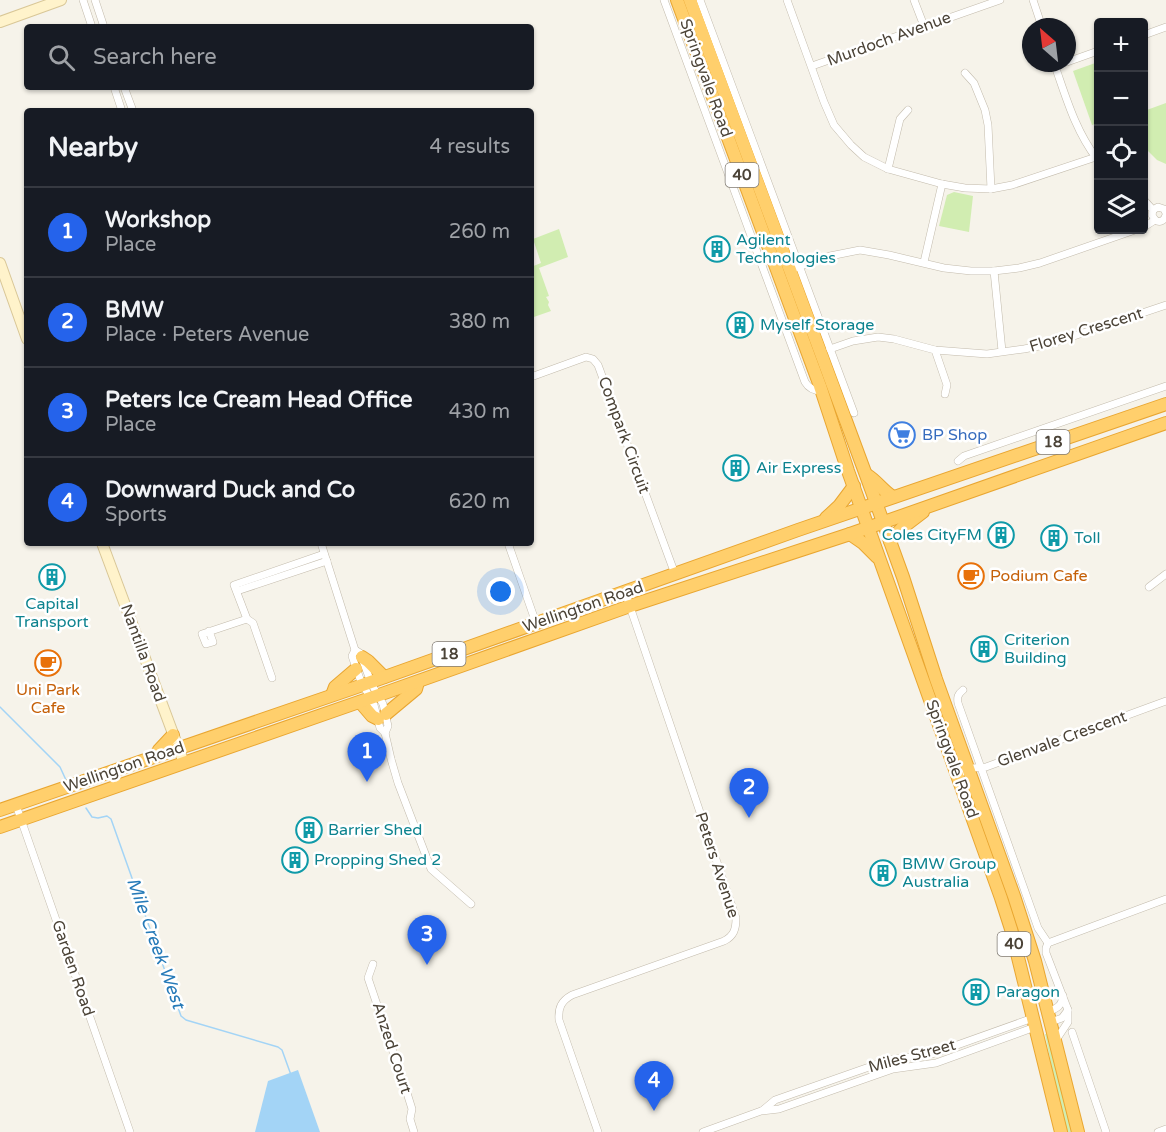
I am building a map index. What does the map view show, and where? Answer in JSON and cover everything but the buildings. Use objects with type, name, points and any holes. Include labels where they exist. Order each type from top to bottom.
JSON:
[{"type":"highway","name":"Springvale Road","points":[[677,0],[705,75],[789,270]]},
{"type":"highway","name":"Springvale Road","points":[[690,0],[705,75],[739,118],[827,389],[854,486],[880,560],[969,770],[1061,1132]]},
{"type":"highway","name":"Springvale Road","points":[[827,389],[849,410],[866,475],[1023,923],[1050,1017],[1078,1132]]},
{"type":"highway","name":"Wellington Road","points":[[0,810],[1163,404]]},
{"type":"highway","name":"Wellington Road","points":[[0,827],[630,606],[869,528],[1166,422]]},
{"type":"highway","points":[[866,475],[893,497]]},
{"type":"highway","points":[[823,521],[839,506],[854,486]]},
{"type":"highway","points":[[890,541],[902,528],[931,506]]},
{"type":"highway","points":[[850,534],[880,560]]},
{"type":"highway","points":[[332,695],[335,687],[358,659],[368,661],[384,677]]},
{"type":"highway","points":[[370,699],[372,716],[382,716],[417,689],[418,682]]},
{"type":"highway","points":[[155,756],[172,733],[179,733],[184,746]]},
{"type":"highway","points":[[1034,1023],[1050,1017]]},
{"type":"street","points":[[0,22],[43,3],[61,0]]},
{"type":"street","points":[[83,0],[91,24]]},
{"type":"street","points":[[95,0],[103,24]]},
{"type":"street","name":"Springvale Road","points":[[664,0],[705,75]]},
{"type":"street","points":[[700,0],[739,118]]},
{"type":"street","points":[[787,0],[834,125],[864,157],[888,169],[942,184],[991,189],[1012,185],[1094,159]]},
{"type":"street","points":[[914,0],[924,26]]},
{"type":"street","name":"Murdoch Avenue","points":[[812,66],[1000,0]]},
{"type":"street","points":[[1033,0],[1039,18]]},
{"type":"street","points":[[1148,33],[1166,27]]},
{"type":"street","points":[[1076,59],[1094,52]]},
{"type":"street","points":[[1058,72],[1076,124],[1094,154]]},
{"type":"street","points":[[965,73],[974,83],[985,110],[988,125],[991,189]]},
{"type":"street","points":[[705,75],[805,382],[814,391],[827,389]]},
{"type":"street","points":[[115,90],[121,108]]},
{"type":"street","points":[[125,90],[132,108]]},
{"type":"street","points":[[888,169],[900,119],[908,110]]},
{"type":"street","points":[[924,262],[942,184]]},
{"type":"street","points":[[1148,205],[1153,210]]},
{"type":"street","points":[[1148,224],[1155,220],[1162,221],[1166,214],[1160,207],[1153,210]]},
{"type":"street","points":[[1153,210],[1152,215],[1155,220]]},
{"type":"street","points":[[849,410],[830,349],[789,270],[830,255],[860,250],[944,268],[994,271],[1040,263],[1123,234]]},
{"type":"street","points":[[0,263],[24,331]]},
{"type":"street","points":[[994,271],[1002,351]]},
{"type":"street","name":"Florey Crescent","points":[[830,349],[853,341],[878,337],[935,350],[987,354],[1050,344],[1166,305]]},
{"type":"street","points":[[935,350],[947,385],[945,394]]},
{"type":"street","name":"Compark Circuit","points":[[534,376],[586,357],[593,359],[598,365],[675,574]]},
{"type":"street","points":[[958,461],[964,456],[1166,386]]},
{"type":"street","points":[[1163,404],[1166,422]]},
{"type":"street","name":"Nantilla Road","points":[[103,546],[172,733]]},
{"type":"street","points":[[322,546],[367,683],[370,699],[384,704],[382,716],[388,726],[386,733],[388,749],[398,783],[431,869],[471,904]]},
{"type":"street","points":[[509,546],[536,623]]},
{"type":"street","points":[[272,678],[254,623],[247,619],[237,591],[326,557]]},
{"type":"street","points":[[1149,587],[1166,574]]},
{"type":"street","name":"Peters Avenue","points":[[598,1132],[559,1020],[560,1005],[572,995],[724,941],[730,938],[735,931],[736,918],[715,868],[625,592]]},
{"type":"street","points":[[209,631],[247,619]]},
{"type":"street","points":[[358,659],[367,683]]},
{"type":"street","name":"Springvale Road","points":[[963,690],[959,693],[958,703],[969,770],[1038,928],[1048,943],[1046,955],[1068,1010]]},
{"type":"street","name":"Glenvale Crescent","points":[[969,770],[986,767],[1166,701]]},
{"type":"street","points":[[184,746],[184,763]]},
{"type":"street","name":"Garden Road","points":[[16,805],[130,1132]]},
{"type":"street","points":[[1048,943],[1166,900]]},
{"type":"street","name":"Anzed Court","points":[[373,964],[368,978],[412,1109],[410,1119],[414,1132]]},
{"type":"street","points":[[1050,1017],[1062,1003],[1063,996]]},
{"type":"street","points":[[1050,1017],[1062,1018],[1068,1010]]},
{"type":"street","points":[[1056,1041],[1068,1022],[1068,1010]]},
{"type":"street","name":"Miles Street","points":[[761,1111],[775,1101],[889,1060],[932,1054],[991,1032],[1034,1023]]},
{"type":"street","name":"Miles Street","points":[[703,1132],[761,1111],[779,1109],[893,1069],[936,1063],[994,1042],[1034,1023]]},
{"type":"street","points":[[991,1032],[994,1042]]},
{"type":"street","points":[[1072,1032],[1106,1132]]},
{"type":"street","points":[[889,1060],[893,1069]]},
{"type":"street","points":[[852,1073],[855,1082]]},
{"type":"street","points":[[810,1088],[813,1097]]},
{"type":"street","points":[[1158,1132],[1166,1129]]},
{"type":"green space","points":[[1094,63],[1094,124],[1092,125],[1073,72]]},
{"type":"green space","points":[[1166,103],[1166,164],[1157,160],[1148,151],[1148,110]]},
{"type":"green space","points":[[954,192],[973,196],[969,232],[939,226],[947,195]]},
{"type":"green space","points":[[559,229],[568,257],[539,268],[549,296],[546,297],[551,311],[534,317],[534,266],[541,263],[534,239]]},
{"type":"green space","points":[[1045,1034],[1048,1034],[1072,1132],[1065,1132]]},
{"type":"water","points":[[298,1070],[320,1132],[255,1132],[268,1081]]},
{"type":"waterway","name":"Mile Creek West","points":[[0,707],[60,767],[66,780]]},
{"type":"waterway","name":"Mile Creek West","points":[[86,808],[92,817],[107,816],[111,819],[181,1016],[186,1020],[278,1047],[282,1050],[291,1075]]},
{"type":"place","name":"Agilent Technologies","points":[[717,249]]},
{"type":"place","name":"Myself Storage","points":[[740,325]]},
{"type":"place","name":"BP Shop","points":[[902,435]]},
{"type":"place","name":"Air Express","points":[[736,468]]},
{"type":"place","name":"Coles CityFM","points":[[1001,535]]},
{"type":"place","name":"Toll","points":[[1054,538]]},
{"type":"place","name":"Podium Cafe","points":[[971,576]]},
{"type":"place","name":"Capital Transport","points":[[52,577]]},
{"type":"place","name":"Criterion Building","points":[[984,649]]},
{"type":"place","name":"Uni Park Cafe","points":[[48,663]]},
{"type":"place","name":"Workshop","points":[[367,782]]},
{"type":"place","name":"BMW","points":[[749,818]]},
{"type":"place","name":"Barrier Shed","points":[[309,830]]},
{"type":"place","name":"Propping Shed 2","points":[[295,860]]},
{"type":"place","name":"BMW Group Australia","points":[[883,873]]},
{"type":"place","name":"Peters Ice Cream Head Office","points":[[427,965]]},
{"type":"place","name":"Paragon","points":[[976,992]]},
{"type":"place","name":"Downward Duck and Co","points":[[654,1111]]}]
